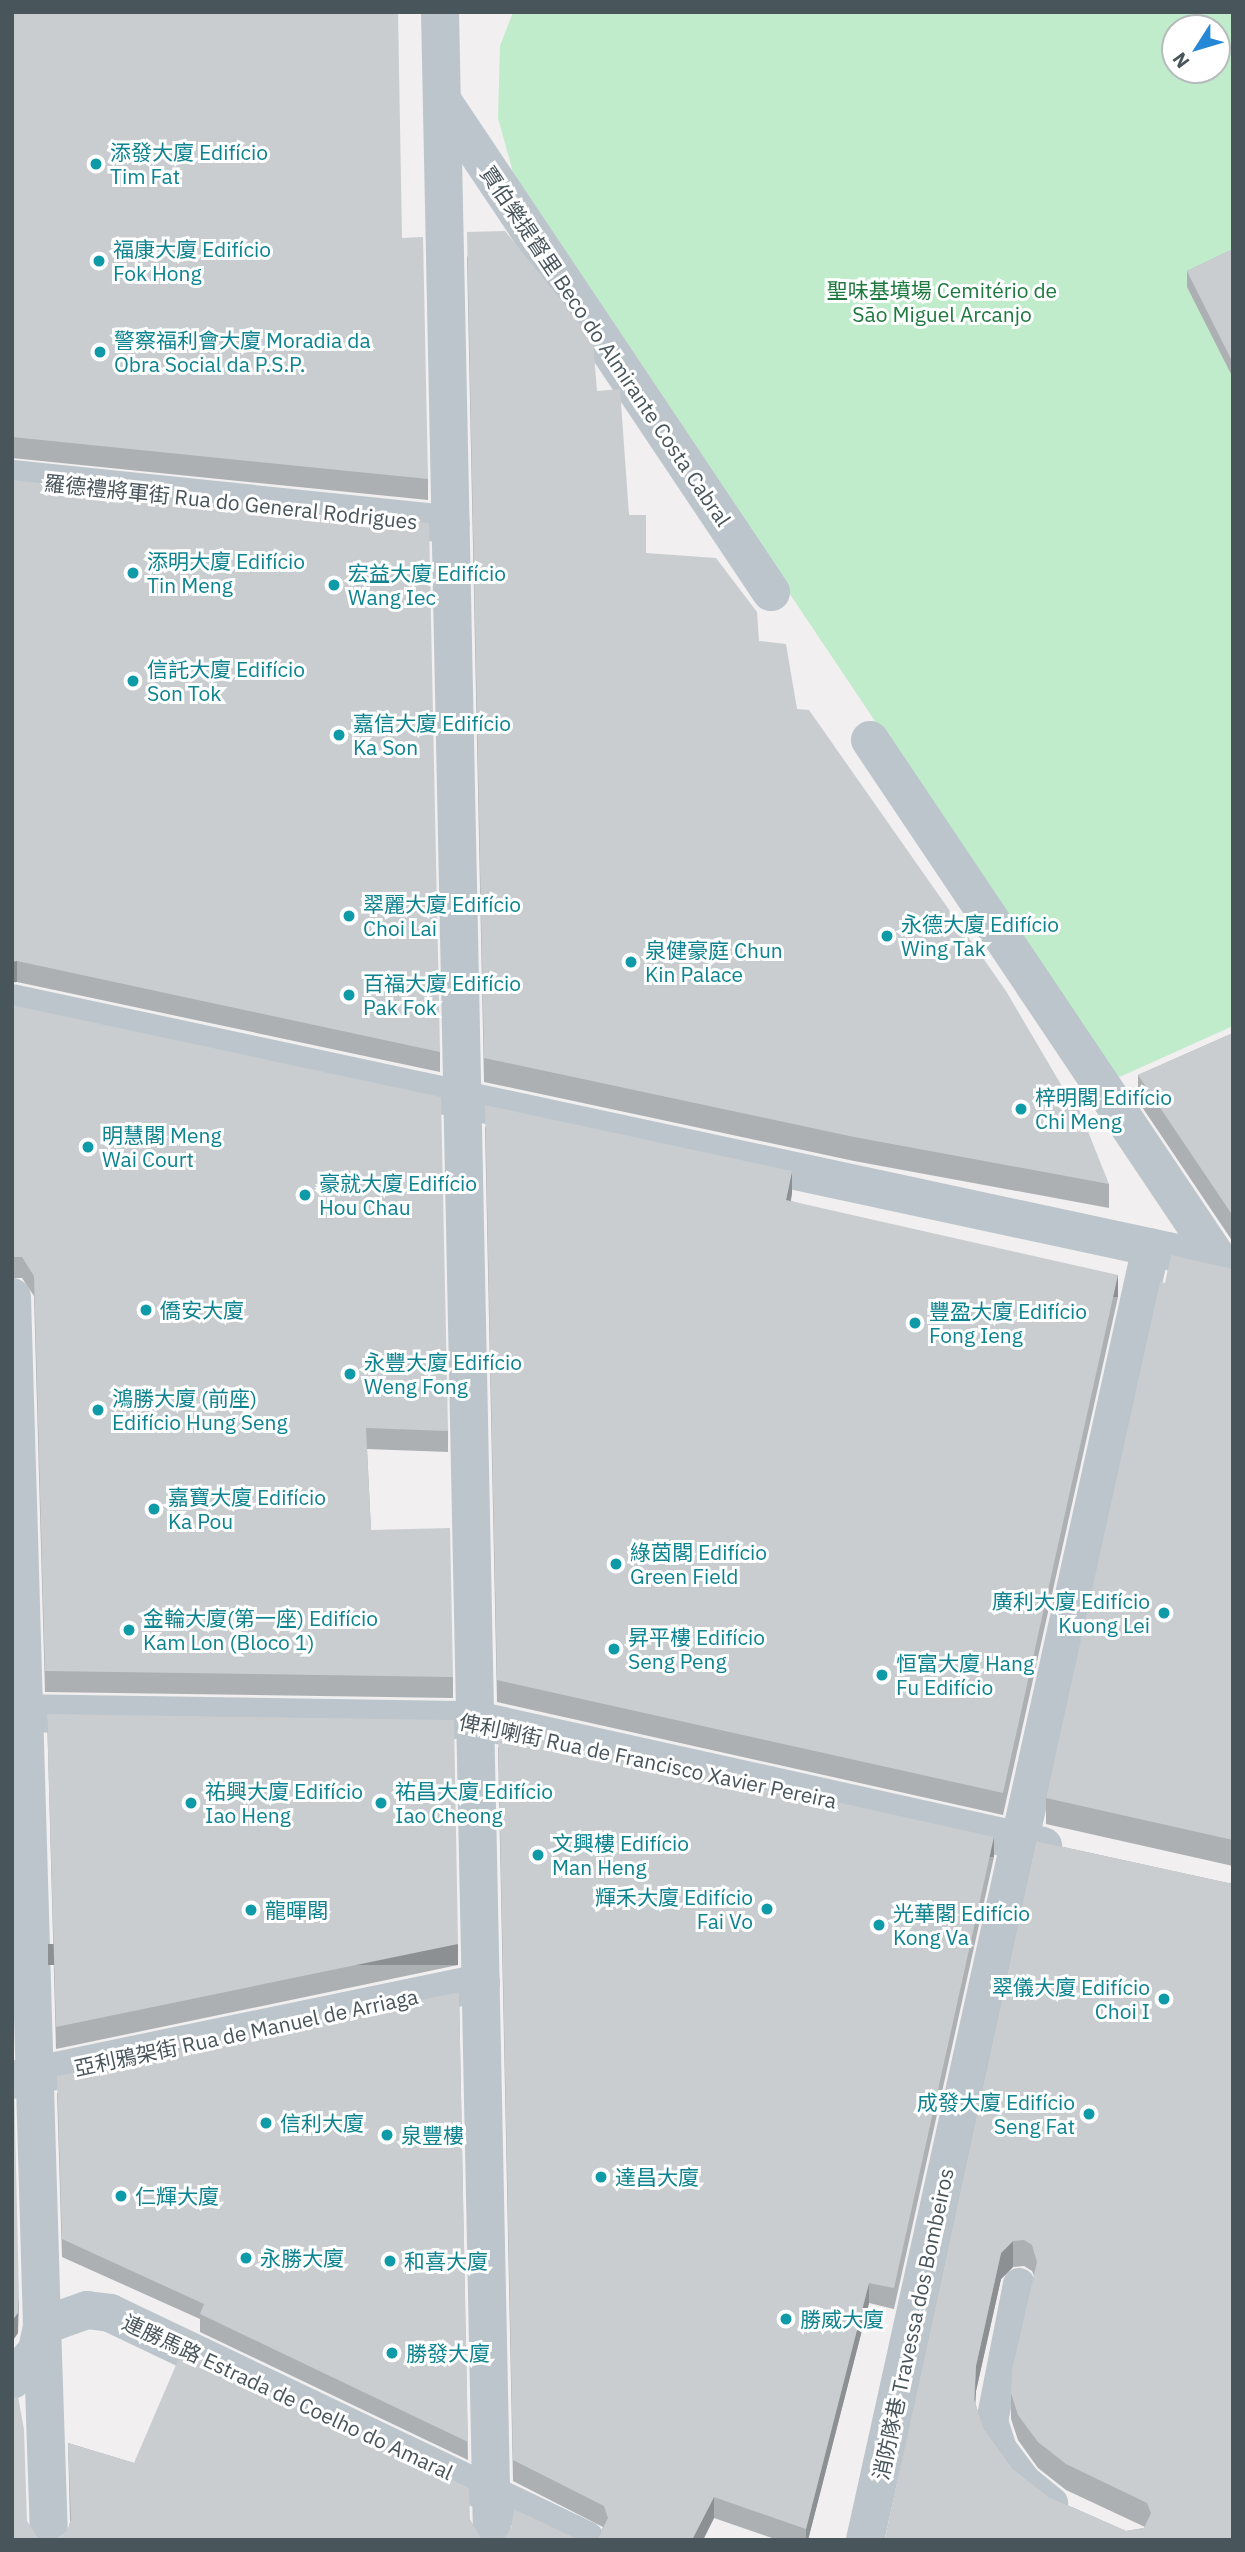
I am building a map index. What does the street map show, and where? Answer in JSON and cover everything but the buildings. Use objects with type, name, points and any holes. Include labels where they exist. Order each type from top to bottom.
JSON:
[{"type":"street","points":[[440,12],[492,2540]]},
{"type":"street","name":"賈伯樂提督里 Beco do Almirante Costa Cabral","points":[[442,100],[771,592]]},
{"type":"street","name":"羅德禮將軍街 Rua do General Rodrigues","points":[[12,479],[451,524]]},
{"type":"street","points":[[870,740],[1226,1264]]},
{"type":"street","points":[[12,1003],[1226,1264]]},
{"type":"street","name":"消防隊巷 Travessa dos Bombeiros","points":[[865,2540],[1151,1247]]},
{"type":"street","points":[[12,1297],[23,2078],[43,2326],[48,2540]]},
{"type":"street","name":"俾利喇街 Rua de Francisco Xavier Pereira","points":[[18,1713],[476,1720],[1073,1853]]},
{"type":"street","name":"亞利鴉架街 Rua de Manuel de Arriaga","points":[[23,2078],[481,1983]]},
{"type":"street","name":"連勝馬路 Estrada de Coelho do Amaral","points":[[43,2326],[87,2310],[110,2313],[586,2540]]},
{"type":"street","points":[[12,2380],[37,2350],[43,2326]]},
{"type":"lane","points":[[1019,2284],[992,2421],[1001,2449],[1025,2481],[1056,2506],[1082,2517]]},
{"type":"green space","name":"聖味基墳場 Cemitério de São Miguel Arcanjo","points":[[513,12],[1233,12],[1233,1026],[1115,1079],[517,187],[498,118],[500,46]]},
{"type":"place","name":"添發大廈 Edifício Tim Fat","points":[[96,164]]},
{"type":"place","name":"福康大廈 Edifício Fok Hong","points":[[99,261]]},
{"type":"place","name":"警察福利會大廈 Moradia da Obra Social da P.S.P.","points":[[100,352]]},
{"type":"place","name":"添明大廈 Edifício Tin Meng","points":[[133,573]]},
{"type":"place","name":"宏益大廈 Edifício Wang Iec","points":[[334,585]]},
{"type":"place","name":"信託大廈 Edifício Son Tok","points":[[133,681]]},
{"type":"place","name":"嘉信大廈 Edifício Ka Son","points":[[339,735]]},
{"type":"place","name":"翠麗大廈 Edifício Choi Lai","points":[[349,916]]},
{"type":"place","name":"永德大廈 Edifício Wing Tak","points":[[887,936]]},
{"type":"place","name":"泉健豪庭 Chun Kin Palace","points":[[631,962]]},
{"type":"place","name":"百福大廈 Edifício Pak Fok","points":[[349,995]]},
{"type":"place","name":"梓明閣 Edifício Chi Meng","points":[[1021,1109]]},
{"type":"place","name":"明慧閣 Meng Wai Court","points":[[88,1147]]},
{"type":"place","name":"豪就大廈 Edifício Hou Chau","points":[[305,1195]]},
{"type":"place","name":"僑安大廈","points":[[146,1310]]},
{"type":"place","name":"豐盈大廈 Edifício Fong Ieng","points":[[915,1323]]},
{"type":"place","name":"永豐大廈 Edifício Weng Fong","points":[[350,1374]]},
{"type":"place","name":"鴻勝大廈 (前座) Edifício Hung Seng","points":[[98,1410]]},
{"type":"place","name":"嘉寶大廈 Edifício Ka Pou","points":[[154,1509]]},
{"type":"place","name":"綠茵閣 Edifício Green Field","points":[[616,1564]]},
{"type":"place","name":"廣利大廈 Edifício Kuong Lei","points":[[1164,1613]]},
{"type":"place","name":"金輪大廈(第一座) Edifício Kam Lon (Bloco 1)","points":[[129,1630]]},
{"type":"place","name":"昇平樓 Edifício Seng Peng","points":[[614,1649]]},
{"type":"place","name":"恒富大廈 Hang Fu Edifício","points":[[882,1675]]},
{"type":"place","name":"祐興大廈 Edifício Iao Heng","points":[[191,1803]]},
{"type":"place","name":"祐昌大廈 Edifício Iao Cheong","points":[[381,1803]]},
{"type":"place","name":"文興樓 Edifício Man Heng","points":[[538,1855]]},
{"type":"place","name":"輝禾大廈 Edifício Fai Vo","points":[[767,1909]]},
{"type":"place","name":"龍暉閣","points":[[251,1910]]},
{"type":"place","name":"光華閣 Edifício Kong Va","points":[[879,1925]]},
{"type":"place","name":"翠儀大廈 Edifício Choi I","points":[[1164,1999]]},
{"type":"place","name":"成發大廈 Edifício Seng Fat","points":[[1089,2114]]},
{"type":"place","name":"信利大廈","points":[[266,2123]]},
{"type":"place","name":"泉豐樓","points":[[387,2135]]},
{"type":"place","name":"達昌大廈","points":[[601,2177]]},
{"type":"place","name":"仁輝大廈","points":[[121,2196]]},
{"type":"place","name":"永勝大廈","points":[[246,2258]]},
{"type":"place","name":"和喜大廈","points":[[390,2261]]},
{"type":"place","name":"勝威大廈","points":[[786,2319]]},
{"type":"place","name":"勝發大廈","points":[[392,2353]]}]
